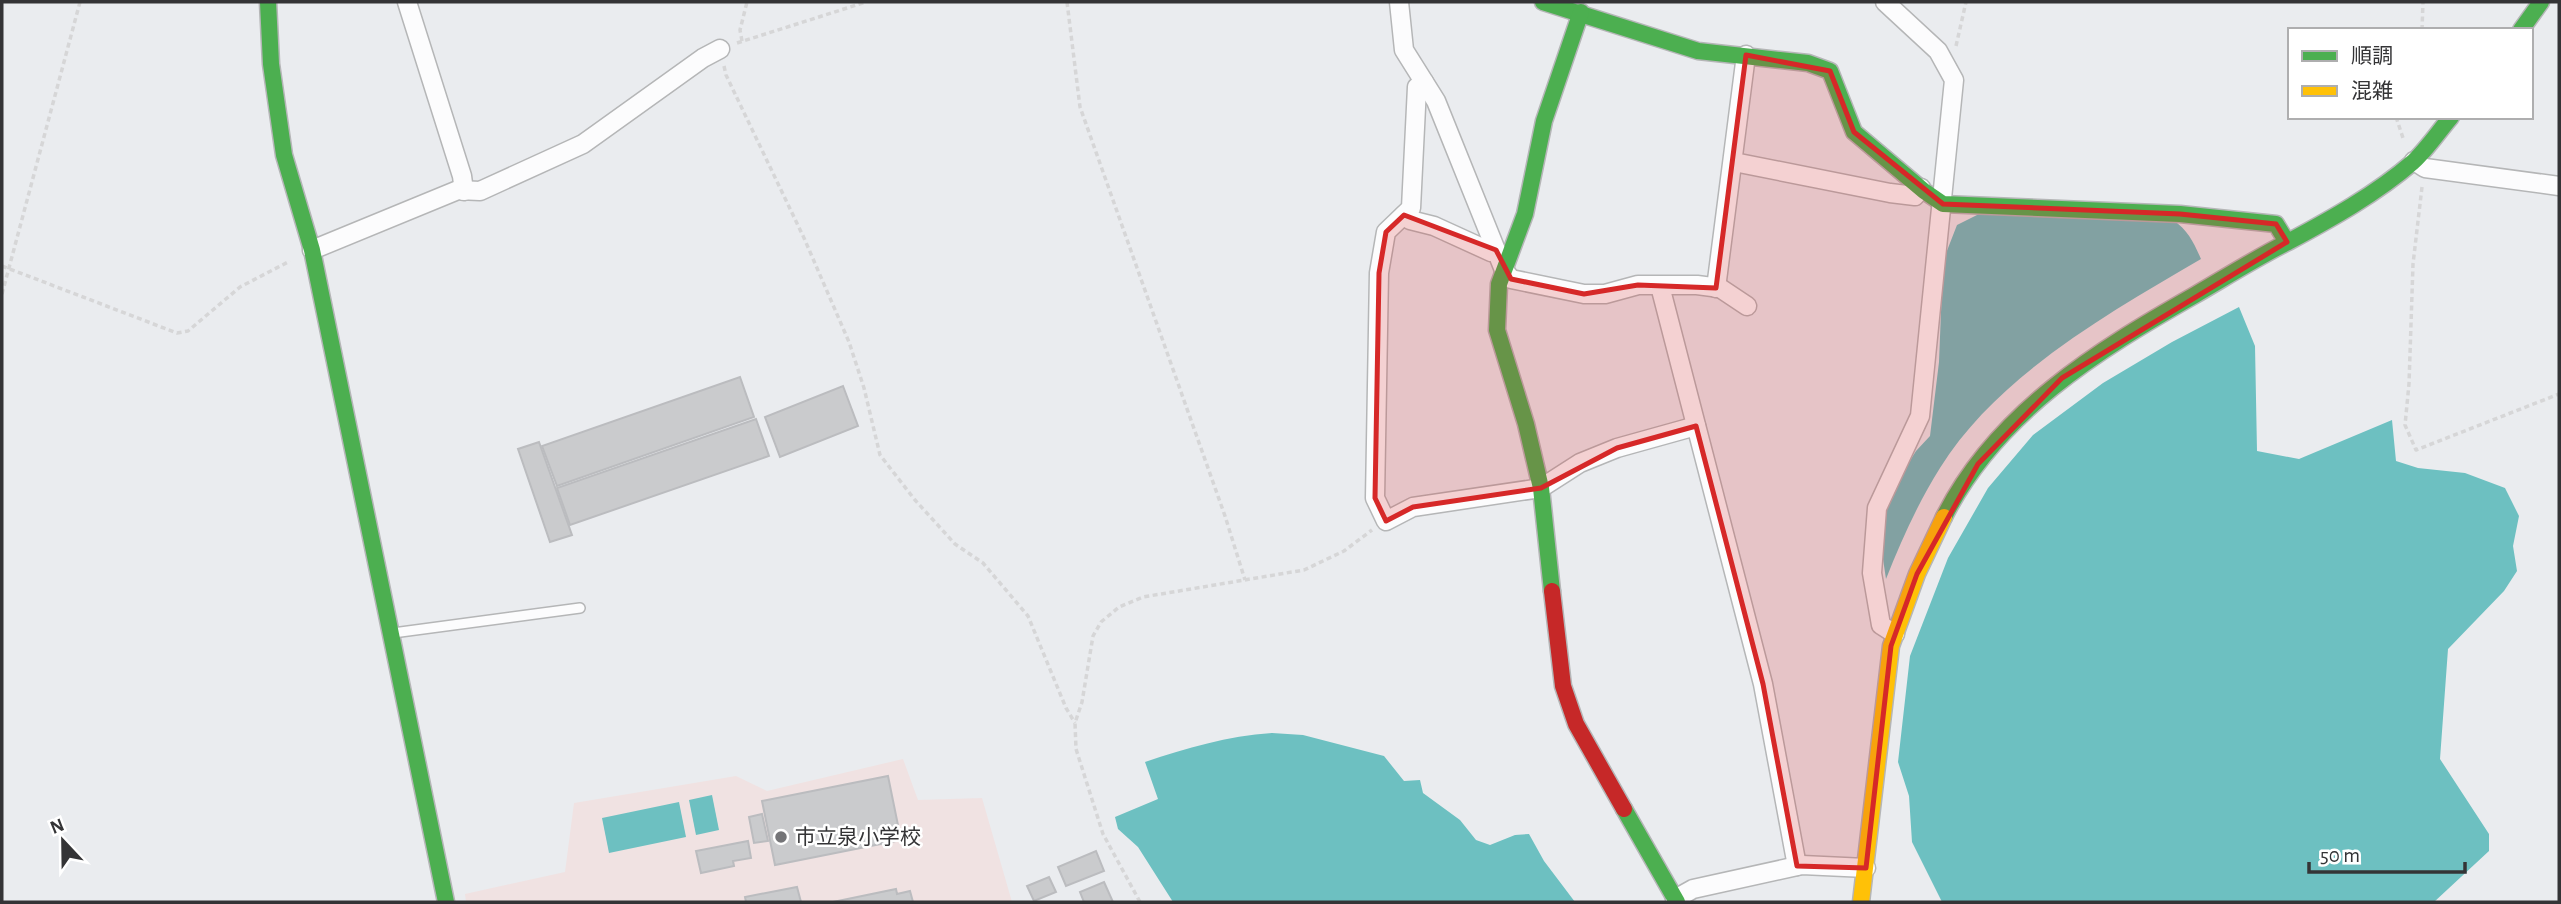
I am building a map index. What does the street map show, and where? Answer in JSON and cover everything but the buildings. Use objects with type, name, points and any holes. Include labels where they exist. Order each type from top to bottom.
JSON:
[{"type":"street","points":[[268,2],[271,64],[284,155],[312,250],[446,902]]},
{"type":"street","points":[[407,2],[462,176],[464,191]]},
{"type":"street","points":[[1399,2],[1404,50],[1436,101],[1504,270],[1511,279],[1584,294],[1605,294],[1638,285],[1697,285],[1716,288],[1747,306]]},
{"type":"street","points":[[1543,2],[1698,51],[1808,63],[1830,71],[1854,132],[1943,204],[2166,213],[2276,224],[2287,242]]},
{"type":"street","points":[[1885,2],[1938,51],[1954,80],[1920,416],[1877,508],[1872,573],[1881,625],[1895,634]]},
{"type":"street","points":[[2522,28],[2541,2]]},
{"type":"street","points":[[1581,12],[1545,121],[1525,214],[1499,284],[1497,330],[1526,424],[1541,488],[1563,686],[1576,724],[1676,900],[1693,889],[1797,866],[1866,868]]},
{"type":"street","points":[[312,250],[458,190],[480,191],[583,144],[703,58],[720,49]]},
{"type":"street","points":[[1716,288],[1746,55]]},
{"type":"street","points":[[1424,82],[1417,87],[1411,208],[1386,232],[1379,273],[1375,498],[1385,521],[1413,507],[1541,488],[1580,463],[1617,448],[1696,426]]},
{"type":"street","points":[[1861,902],[1891,646],[1917,574],[1946,513],[1978,464],[2018,418],[2062,378],[2135,329],[2287,242],[2333,219],[2419,164],[2450,119]]},
{"type":"street","points":[[1734,162],[1890,193],[1915,196],[1921,188]]},
{"type":"street","points":[[2419,164],[2559,186]]},
{"type":"street","points":[[1404,215],[1410,220],[1434,226],[1491,252],[1496,250]]},
{"type":"street","points":[[1660,286],[1763,684],[1797,866]]},
{"type":"lane","points":[[391,634],[580,608]]},
{"type":"path","points":[[2,294],[80,2]]},
{"type":"path","points":[[742,41],[740,30],[747,2]]},
{"type":"path","points":[[866,2],[720,49],[726,75],[804,238],[849,342],[864,388],[880,456],[955,544],[983,563],[1028,616],[1066,708],[1075,723]]},
{"type":"path","points":[[1067,2],[1080,107],[1245,579]]},
{"type":"path","points":[[1943,61],[1958,43],[1966,2]]},
{"type":"path","points":[[2422,28],[2423,2]]},
{"type":"path","points":[[2419,164],[2405,425],[2416,450],[2559,394]]},
{"type":"path","points":[[2,266],[177,333],[188,331],[240,287],[312,250]]},
{"type":"path","points":[[1140,902],[1103,834],[1076,749],[1075,723],[1082,702],[1093,636],[1101,622],[1119,607],[1143,597],[1304,570],[1344,551],[1385,521]]},
{"type":"highlighted area","points":[[1746,55],[1830,71],[1854,132],[1943,204],[2180,214],[2276,224],[2287,242],[2062,378],[1978,464],[1917,574],[1891,646],[1866,868],[1797,866],[1763,684],[1696,426],[1617,448],[1541,488],[1413,507],[1386,521],[1375,498],[1379,273],[1386,232],[1404,215],[1496,250],[1511,279],[1584,294],[1638,285],[1716,288]]},
{"type":"shaded area","name":"市立泉小学校","points":[[903,759],[918,800],[982,798],[1012,902],[466,902],[465,894],[565,872],[574,803],[736,776],[767,791]]},
{"type":"water","points":[[1979,214],[2173,220],[2187,233],[2201,259],[2093,324],[2024,375],[1992,404],[1964,435],[1940,468],[1910,522],[1886,579],[1880,539],[1889,494],[1916,451],[1930,436],[1939,362],[1943,261],[1957,225]]},
{"type":"water","points":[[2239,307],[2255,346],[2257,451],[2299,459],[2392,420],[2396,461],[2418,468],[2465,473],[2505,488],[2519,516],[2513,546],[2517,571],[2504,591],[2448,649],[2440,759],[2489,834],[2489,851],[2434,902],[1942,902],[1912,842],[1909,796],[1898,762],[1910,656],[1948,558],[1988,488],[2033,435],[2103,383],[2172,342]]},
{"type":"water","points":[[1272,733],[1303,735],[1384,756],[1404,781],[1420,780],[1423,793],[1460,820],[1476,840],[1490,845],[1515,835],[1529,834],[1544,861],[1575,902],[1173,902],[1138,847],[1118,829],[1115,817],[1158,799],[1145,762],[1207,743]]},
{"type":"water","points":[[712,795],[719,830],[696,835],[689,800]]},
{"type":"water","points":[[679,802],[686,837],[609,853],[602,818]]},
{"type":"traffic: fast","points":[[268,2],[271,64],[284,155],[312,250],[446,902]]},
{"type":"traffic: fast","points":[[1543,2],[1698,51],[1808,63],[1830,71],[1854,132],[1943,204],[2180,214],[2276,224],[2287,242]]},
{"type":"traffic: fast","points":[[2522,28],[2541,2]]},
{"type":"traffic: fast","points":[[1552,591],[1541,488],[1526,424],[1497,330],[1499,284],[1525,214],[1544,121],[1581,12]]},
{"type":"traffic: fast","points":[[1944,517],[1966,480],[1992,446],[2053,388],[2087,362],[2158,316],[2369,195],[2413,162],[2449,119]]},
{"type":"traffic: fast","points":[[1624,809],[1677,902]]},
{"type":"traffic: slow","points":[[1861,902],[1891,646],[1917,574],[1944,517]]},
{"type":"traffic: jam","points":[[1552,591],[1563,686],[1576,724],[1624,809]]},
{"type":"place","name":"市立泉小学校","points":[[781,837]]}]
